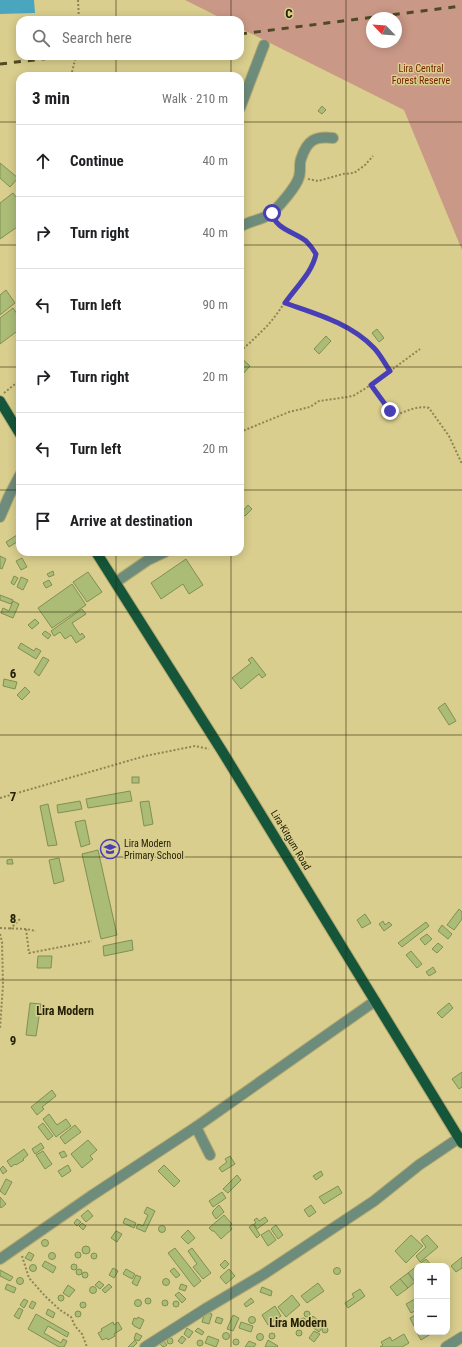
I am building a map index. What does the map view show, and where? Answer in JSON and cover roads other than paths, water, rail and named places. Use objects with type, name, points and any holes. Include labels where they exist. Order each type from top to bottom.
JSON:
[{"type":"main road","points":[[0,400],[16,427]]},
{"type":"main road","name":"Lira-Kitgum Road","points":[[99,556],[222,751],[376,1002],[460,1135]]},
{"type":"street","points":[[244,98],[264,45]]},
{"type":"street","points":[[244,225],[272,213],[285,198],[299,177],[301,159],[306,148],[313,139],[321,137],[333,138]]},
{"type":"street","points":[[0,517],[16,483]]},
{"type":"street","points":[[116,582],[148,560],[156,556]]},
{"type":"street","points":[[0,1259],[376,1002]]},
{"type":"street","points":[[196,1126],[210,1155]]},
{"type":"street","points":[[145,1347],[204,1309],[264,1274],[374,1201],[460,1135]]},
{"type":"street","points":[[446,1347],[462,1337]]},
{"type":"water","points":[[0,0],[34,0],[35,13],[0,14]]},
{"type":"railway","points":[[244,33],[462,6]]},
{"type":"railway","points":[[0,64],[34,60]]},
{"type":"place","name":"Lira Modern Primary School","points":[[110,849]]},
{"type":"district","name":"Lira Modern","points":[[65,1011]]},
{"type":"district","name":"Lira Modern","points":[[298,1323]]},
{"type":"park label","name":"Lira Central Forest Reserve","points":[[421,74]]}]
